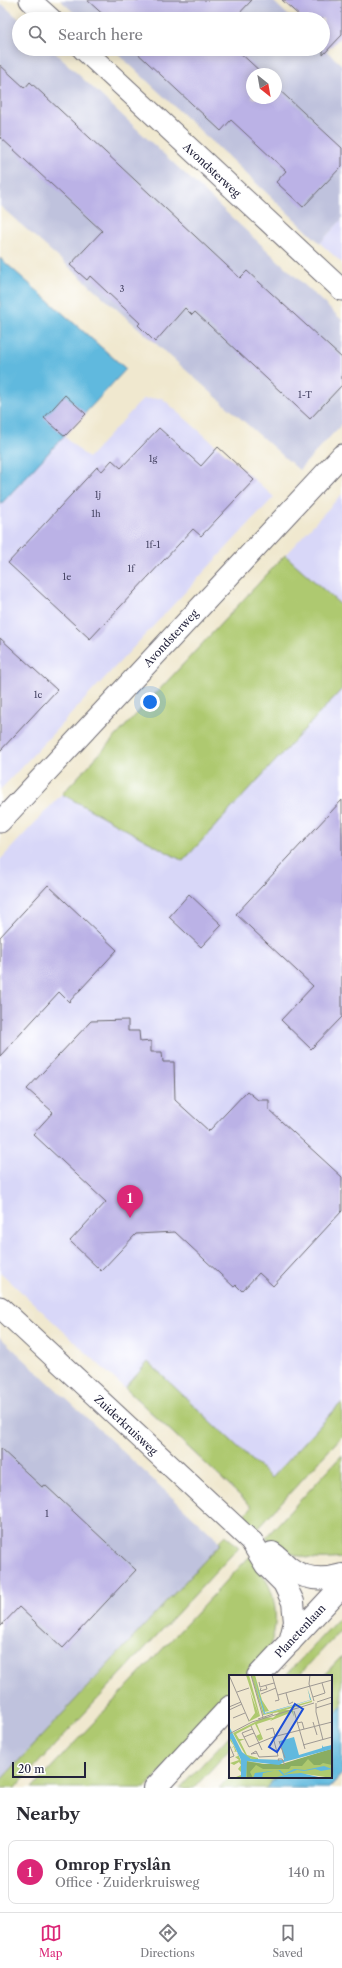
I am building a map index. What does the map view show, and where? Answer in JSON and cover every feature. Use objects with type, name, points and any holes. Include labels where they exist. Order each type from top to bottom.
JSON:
[{"type":"main road","points":[[252,1542],[276,1556],[291,1569],[305,1576],[319,1579],[342,1575]]},
{"type":"main road","points":[[252,1542],[266,1565],[284,1583],[293,1602],[295,1622],[290,1642]]},
{"type":"main road","name":"Planetenlaan","points":[[259,1675],[342,1586]]},
{"type":"main road","name":"Planetenlaan","points":[[278,1675],[342,1606]]},
{"type":"main road","points":[[155,1788],[229,1708]]},
{"type":"main road","points":[[172,1788],[229,1727]]},
{"type":"street","points":[[30,0],[43,12]]},
{"type":"street","name":"Avondsterweg","points":[[91,56],[342,290]]},
{"type":"street","name":"Avondsterweg","points":[[0,822],[342,455]]},
{"type":"street","name":"Zuiderkruisweg","points":[[0,1307],[252,1542]]},
{"type":"shaded area","points":[[60,0],[272,0],[285,12],[73,12]]},
{"type":"shaded area","points":[[2,4],[12,13],[12,56],[59,56],[342,320],[342,424],[299,470],[0,206],[0,6]]},
{"type":"shaded area","points":[[330,54],[342,65],[342,219],[320,243],[120,56],[330,56]]},
{"type":"shaded area","points":[[342,219],[342,263],[320,243]]},
{"type":"shaded area","points":[[162,398],[274,497],[0,790],[0,505],[64,436],[88,458],[143,399]]},
{"type":"shaded area","points":[[342,494],[342,1414],[256,1506],[244,1500],[0,1272],[0,860]]},
{"type":"shaded area","points":[[0,1337],[221,1543],[0,1781]]},
{"type":"green space","points":[[285,555],[342,606],[342,689],[183,861],[62,794]]},
{"type":"green space","points":[[148,1362],[271,1478],[342,1402],[342,1436],[257,1529],[243,1516],[252,1507],[125,1388]]},
{"type":"green space","points":[[342,1455],[342,1558],[320,1559],[301,1556],[284,1549],[266,1537]]},
{"type":"green space","points":[[225,1535],[239,1547],[15,1788],[0,1788],[0,1781],[221,1543],[219,1541]]},
{"type":"green space","points":[[249,1557],[261,1572],[273,1596],[275,1622],[273,1638],[270,1645],[251,1675],[229,1675],[229,1698],[145,1788],[32,1788]]},
{"type":"green space","points":[[342,1615],[342,1629],[299,1675],[286,1675]]},
{"type":"green space","points":[[342,1656],[342,1706],[332,1717],[332,1675],[324,1675]]},
{"type":"green space","points":[[229,1736],[229,1750],[194,1788],[180,1788]]},
{"type":"green space","points":[[229,1777],[275,1778],[266,1788],[219,1788]]},
{"type":"water","points":[[0,258],[126,369],[0,505]]},
{"type":"water","points":[[342,1706],[342,1774],[329,1788],[266,1788],[275,1778],[332,1778],[332,1717]]},
{"type":"building","points":[[87,0],[252,0],[241,12],[100,12]]},
{"type":"building","points":[[282,0],[342,0],[342,35],[330,48],[330,12],[295,12]]},
{"type":"building","points":[[141,56],[244,56],[257,68],[246,68],[246,104],[282,104],[282,93],[342,148],[342,166],[303,207],[276,182],[286,171],[231,120],[221,131]]},
{"type":"building","points":[[0,65],[25,88],[30,82],[240,278],[247,271],[342,358],[342,385],[310,419],[195,312],[192,315],[185,308],[155,342],[138,325],[140,323],[90,276],[87,280],[70,265],[102,231],[0,137]]},
{"type":"building","points":[[65,395],[86,414],[65,436],[44,418]]},
{"type":"building","points":[[159,428],[201,466],[218,447],[254,480],[201,536],[193,529],[90,639],[8,563],[97,467],[102,471],[112,460],[121,468]]},
{"type":"building","points":[[0,638],[57,690],[0,751]]},
{"type":"building","points":[[342,800],[342,1017],[311,1049],[281,1020],[313,986],[236,914]]},
{"type":"building","points":[[48,885],[117,950],[69,1002],[59,992],[0,1056],[0,937]]},
{"type":"building","points":[[189,894],[222,925],[201,947],[169,917]]},
{"type":"building","points":[[128,1020],[128,1031],[139,1031],[140,1042],[151,1041],[151,1052],[162,1052],[163,1062],[174,1062],[175,1100],[209,1131],[247,1091],[258,1100],[269,1100],[269,1110],[342,1177],[342,1211],[273,1286],[259,1273],[242,1291],[236,1285],[234,1287],[175,1232],[136,1234],[101,1271],[70,1241],[106,1202],[33,1134],[53,1112],[27,1089],[91,1021]]},
{"type":"building","points":[[0,1448],[42,1487],[45,1485],[136,1570],[63,1648],[19,1607],[0,1627]]},
{"type":"place","name":"Omrop Fryslân","points":[[130,1218]]}]
